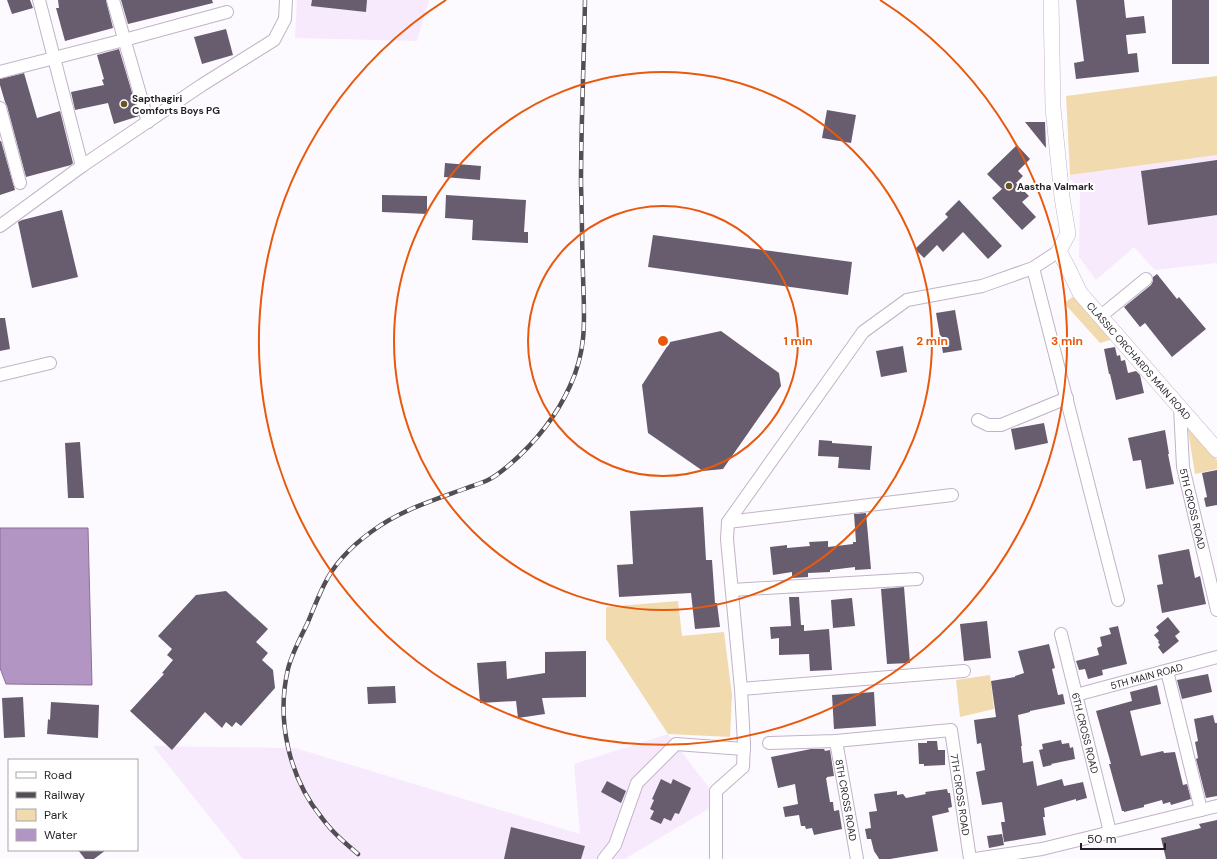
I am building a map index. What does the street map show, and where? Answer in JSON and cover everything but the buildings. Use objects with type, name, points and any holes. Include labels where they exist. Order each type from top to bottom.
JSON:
[{"type":"street","points":[[39,0],[82,166]]},
{"type":"street","points":[[113,0],[148,122]]},
{"type":"street","points":[[0,226],[82,166],[274,40],[285,20],[286,0]]},
{"type":"street","points":[[716,859],[716,791],[743,767],[744,749],[741,689],[727,539],[728,522],[863,332],[907,300],[982,286],[1033,268],[1059,251],[1068,234],[1062,197],[1053,108],[1052,0]]},
{"type":"street","points":[[0,72],[227,12]]},
{"type":"street","points":[[0,108],[3,132],[20,183]]},
{"type":"street","name":"CLASSIC ORCHARDS MAIN ROAD","points":[[1059,251],[1080,293],[1217,450]]},
{"type":"street","points":[[1033,268],[1118,600]]},
{"type":"street","name":"CLASSIC ORCHARDS MAIN ROAD","points":[[1068,268],[1217,437]]},
{"type":"street","points":[[1107,311],[1146,279]]},
{"type":"street","points":[[0,375],[50,363]]},
{"type":"street","points":[[978,420],[988,425],[1001,425],[1067,398]]},
{"type":"street","name":"5TH CROSS ROAD","points":[[1180,407],[1183,467],[1217,610]]},
{"type":"street","points":[[728,522],[952,495]]},
{"type":"street","points":[[732,590],[917,580]]},
{"type":"street","name":"6TH CROSS ROAD","points":[[1060,634],[1110,832]]},
{"type":"street","name":"5TH MAIN ROAD","points":[[1076,695],[1217,657]]},
{"type":"street","points":[[741,689],[964,671]]},
{"type":"street","points":[[1167,671],[1201,810]]},
{"type":"street","name":"7TH CROSS ROAD","points":[[836,741],[951,730],[970,859]]},
{"type":"street","points":[[769,743],[836,741]]},
{"type":"street","name":"8TH CROSS ROAD","points":[[836,741],[857,859]]},
{"type":"street","points":[[604,859],[615,845],[638,782],[676,744],[744,749]]},
{"type":"street","points":[[975,859],[1043,854],[1110,832],[1217,806]]},
{"type":"shaded area","points":[[297,0],[429,0],[417,41],[295,38]]},
{"type":"shaded area","points":[[1217,155],[1217,263],[1155,270],[1134,247],[1096,280],[1079,257],[1080,189],[1070,179],[1070,175]]},
{"type":"shaded area","points":[[668,734],[720,802],[626,859],[243,859],[153,746],[295,748],[580,834],[574,764]]},
{"type":"green space","points":[[1217,76],[1217,155],[1070,175],[1066,96]]},
{"type":"green space","points":[[1077,294],[1113,339],[1100,343],[1064,303]]},
{"type":"green space","points":[[1187,424],[1217,460],[1217,469],[1195,474]]},
{"type":"green space","points":[[678,601],[682,636],[724,632],[732,695],[730,737],[668,734],[606,639],[606,607]]},
{"type":"green space","points":[[990,675],[994,709],[960,717],[956,680]]},
{"type":"water","points":[[0,528],[88,528],[92,685],[6,684],[0,668]]},
{"type":"railway","points":[[358,854],[334,833],[322,818],[301,785],[294,767],[288,748],[285,728],[285,688],[288,669],[294,651],[328,577],[351,549],[364,537],[404,512],[491,479],[498,474],[536,439],[551,419],[570,386],[580,358],[584,331],[581,138],[585,0]]},
{"type":"place","name":"Sapthagiri Comforts Boys PG","points":[[124,104]]},
{"type":"place","name":"Aastha Valmark","points":[[1009,186]]}]
